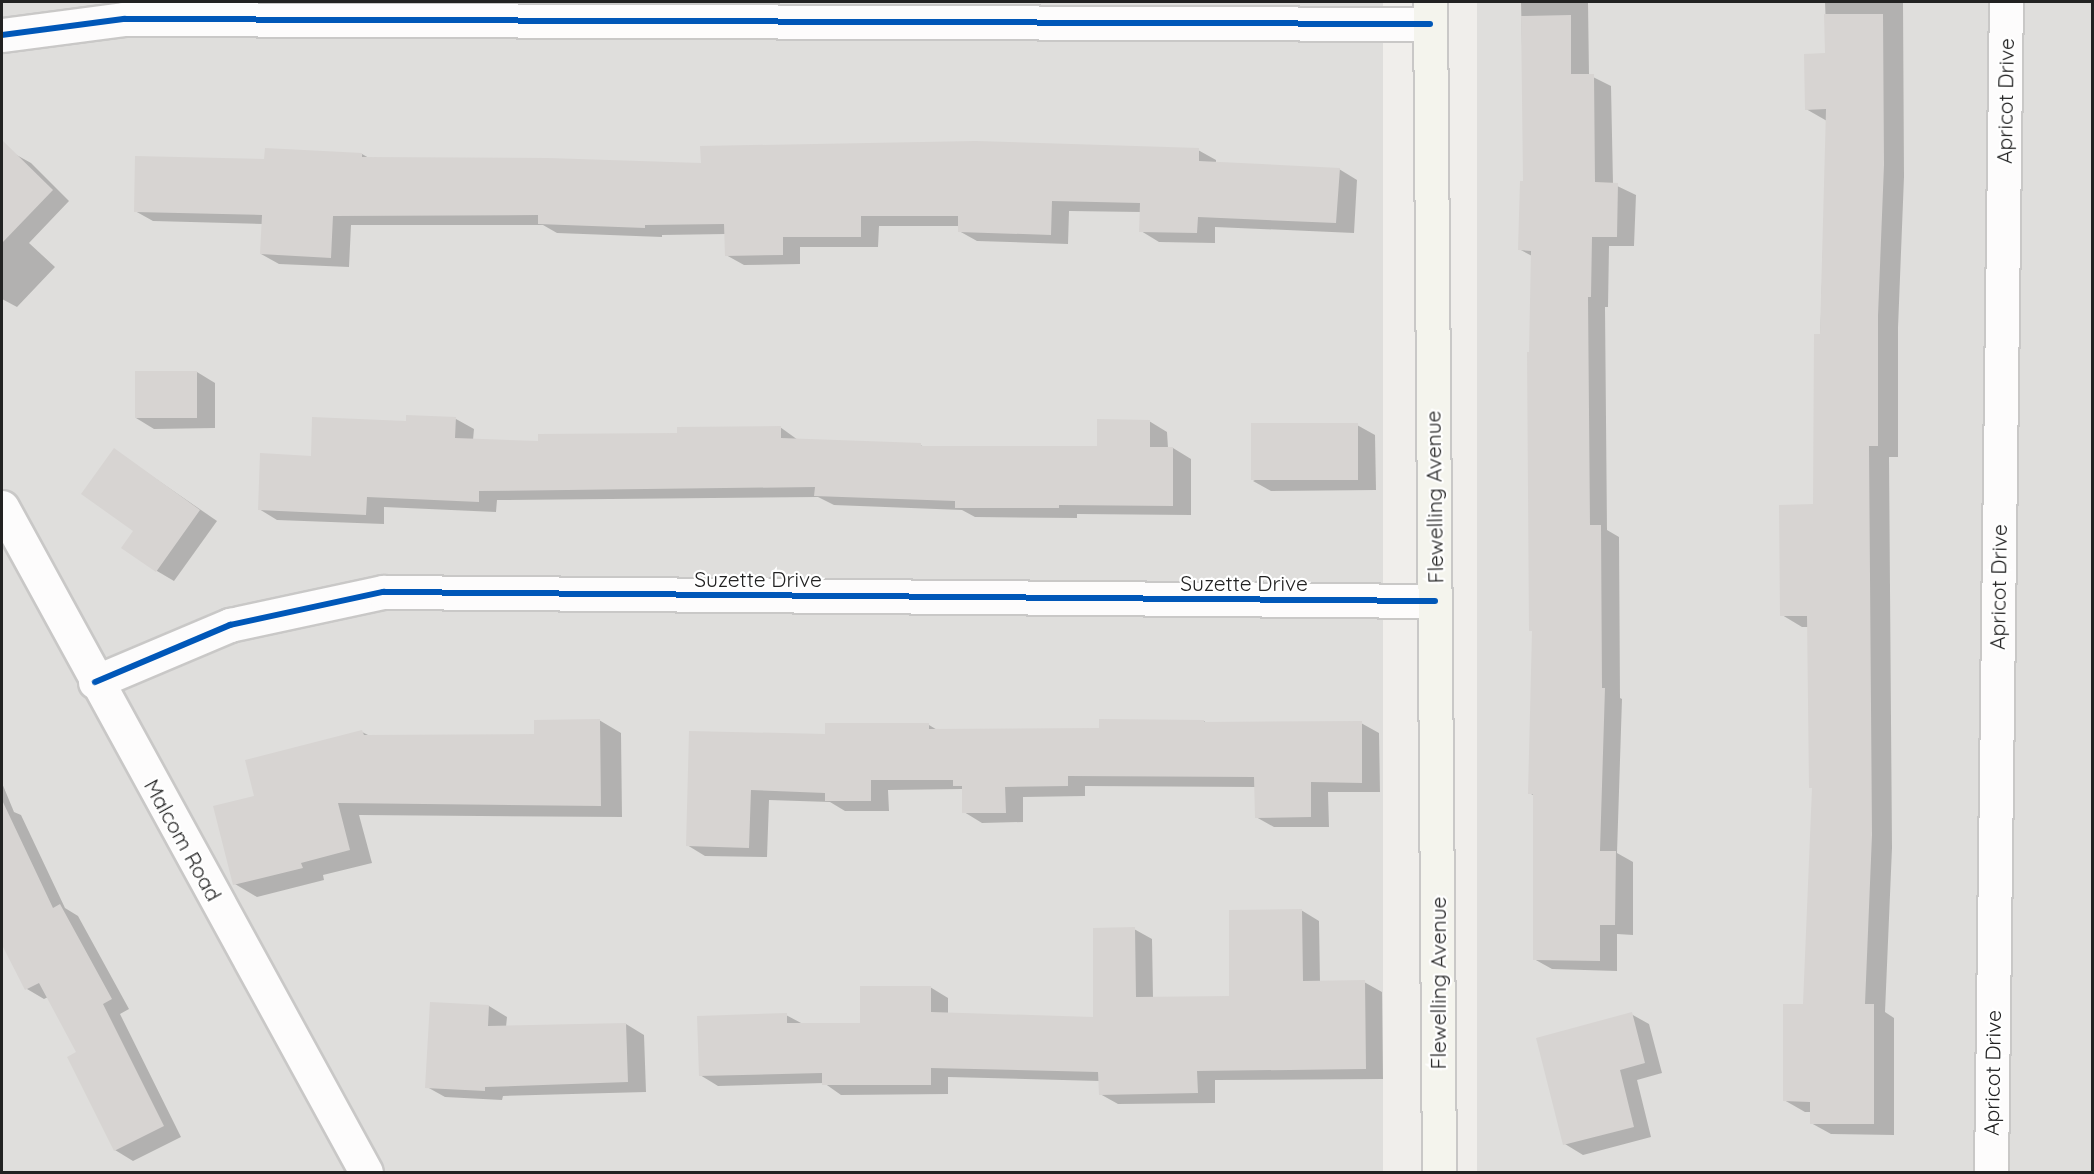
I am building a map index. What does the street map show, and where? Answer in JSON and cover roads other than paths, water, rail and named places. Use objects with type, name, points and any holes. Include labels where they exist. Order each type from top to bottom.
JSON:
[{"type":"street","name":"Apricot Drive","points":[[1990,1173],[2006,2]]},
{"type":"street","points":[[2,35],[124,19],[1430,13]]},
{"type":"street","name":"Flewelling Avenue","points":[[1430,13],[1439,1173]]},
{"type":"street","name":"Malcom Road","points":[[2,507],[95,682],[366,1173]]},
{"type":"street","name":"Suzette Drive","points":[[95,682],[230,625],[383,592],[1435,601]]}]
